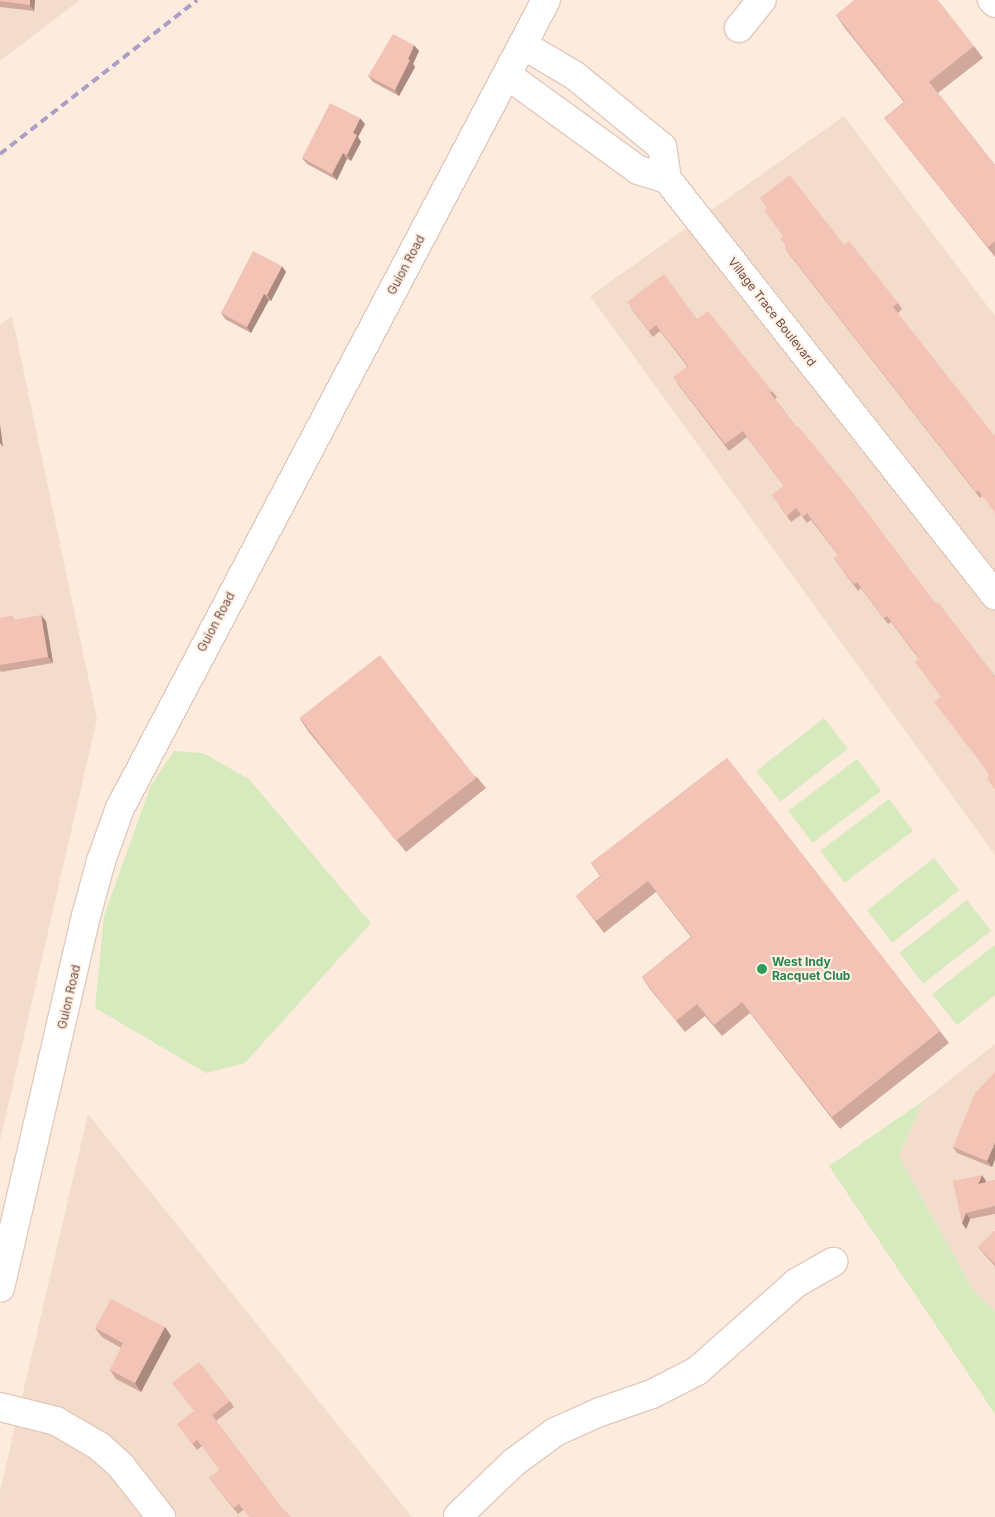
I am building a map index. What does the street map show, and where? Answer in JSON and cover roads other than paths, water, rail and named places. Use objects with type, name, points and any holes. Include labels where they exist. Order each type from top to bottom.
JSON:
[{"type":"street","name":"Guion Road","points":[[0,1288],[86,916],[101,861],[120,808],[270,519],[546,0]]},
{"type":"street","points":[[739,28],[762,0]]},
{"type":"street","points":[[992,0],[995,3]]},
{"type":"street","points":[[507,75],[638,170],[667,179],[662,147],[574,75],[523,45]]},
{"type":"street","name":"Village Trace Boulevard","points":[[667,179],[995,595]]},
{"type":"street","points":[[458,1516],[513,1463],[555,1432],[600,1412],[652,1394],[697,1371],[796,1283],[833,1262]]},
{"type":"street","points":[[0,1407],[56,1421],[99,1446],[121,1466],[161,1517]]},
{"type":"railway","points":[[0,154],[197,0]]},
{"type":"place","name":"West Indy Racquet Club","points":[[762,969]]}]
